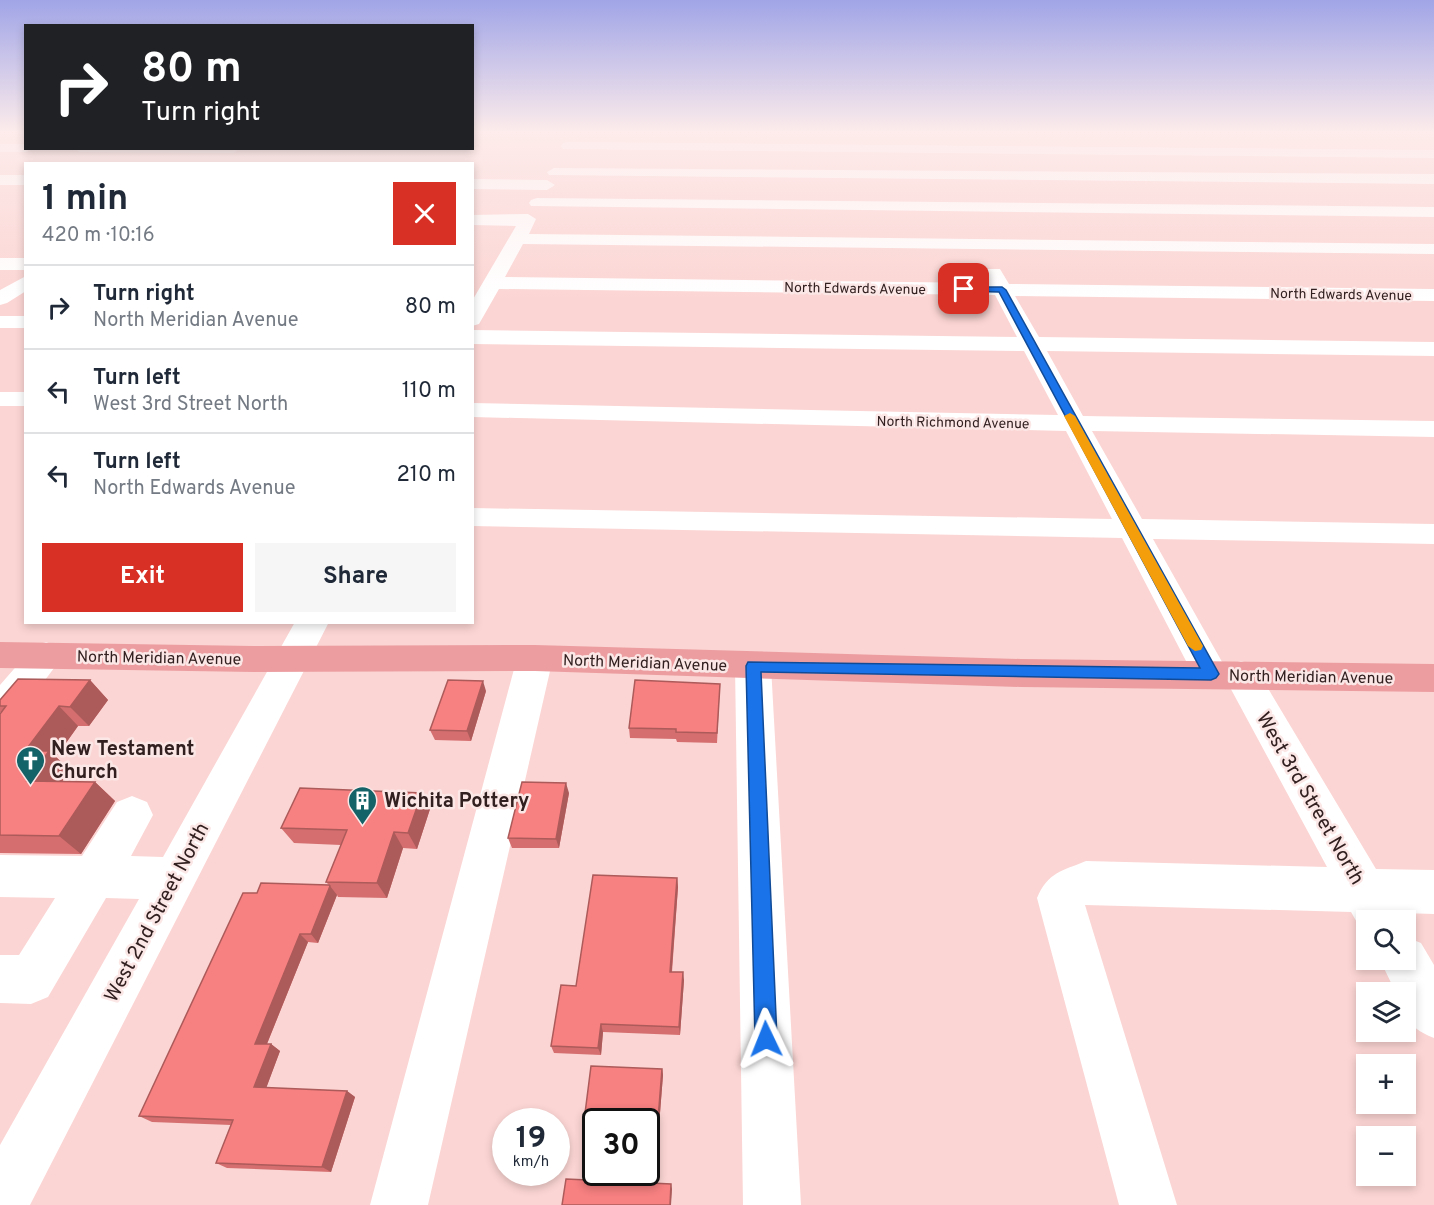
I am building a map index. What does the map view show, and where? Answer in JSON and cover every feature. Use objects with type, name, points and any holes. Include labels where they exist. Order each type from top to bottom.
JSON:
[{"type":"main road","name":"North Meridian Avenue","points":[[0,655],[535,658],[753,666],[1434,678]]},
{"type":"street","points":[[474,315],[490,274],[517,239],[545,187]]},
{"type":"street","name":"West 3rd Street North","points":[[946,187],[1131,529],[1372,905]]},
{"type":"street","points":[[1330,187],[1432,250]]},
{"type":"street","points":[[537,203],[1434,212]]},
{"type":"street","points":[[474,220],[527,221]]},
{"type":"street","points":[[517,239],[1432,250]]},
{"type":"street","points":[[0,264],[24,264]]},
{"type":"street","name":"North Edwards Avenue","points":[[490,274],[1002,290],[1434,295]]},
{"type":"street","points":[[0,298],[24,283]]},
{"type":"street","points":[[0,322],[24,322]]},
{"type":"street","points":[[474,337],[1434,349]]},
{"type":"street","points":[[0,399],[24,399]]},
{"type":"street","name":"North Richmond Avenue","points":[[474,410],[1073,424],[1434,429]]},
{"type":"street","points":[[474,517],[1434,534]]},
{"type":"street","name":"West 2nd Street North","points":[[0,1202],[311,624]]},
{"type":"street","points":[[0,711],[46,656]]},
{"type":"street","points":[[399,1205],[535,658]]},
{"type":"street","points":[[753,666],[772,1205]]},
{"type":"street","points":[[0,979],[31,980],[132,815]]},
{"type":"street","points":[[0,876],[174,878]]},
{"type":"street","points":[[1148,1205],[1060,898],[1086,883],[1372,905],[1434,892]]},
{"type":"street","points":[[1410,970],[1434,1013]]},
{"type":"building","points":[[18,679],[90,680],[70,707],[59,706],[25,751],[49,751],[27,781],[95,782],[59,836],[0,835],[0,714],[6,706],[0,706],[0,700]]},
{"type":"building","points":[[448,680],[483,681],[467,731],[430,730]]},
{"type":"building","points":[[635,680],[720,684],[717,733],[629,728]]},
{"type":"building","points":[[522,782],[566,783],[556,839],[508,838]]},
{"type":"building","points":[[300,788],[422,793],[408,833],[394,832],[377,883],[326,882],[347,830],[281,828]]},
{"type":"building","points":[[593,875],[677,878],[670,972],[683,972],[679,1027],[601,1024],[598,1048],[551,1046],[561,985],[576,986]]},
{"type":"building","points":[[261,883],[330,886],[311,934],[300,934],[255,1044],[271,1044],[254,1087],[347,1091],[322,1167],[216,1163],[233,1120],[139,1116],[243,893],[257,893]]},
{"type":"building","points":[[591,1066],[662,1069],[659,1108],[586,1108]]},
{"type":"building","points":[[570,1179],[582,1180],[582,1186],[671,1184],[670,1205],[562,1205],[565,1186],[570,1186]]},
{"type":"slow traffic","points":[[1070,416],[1195,646]]},
{"type":"place","name":"New Testament Church","points":[[30,786]]},
{"type":"place","name":"Wichita Pottery","points":[[363,826]]},
{"type":"route","points":[[766,1039],[753,666],[1021,673],[1211,674],[1002,290],[964,289]]}]
